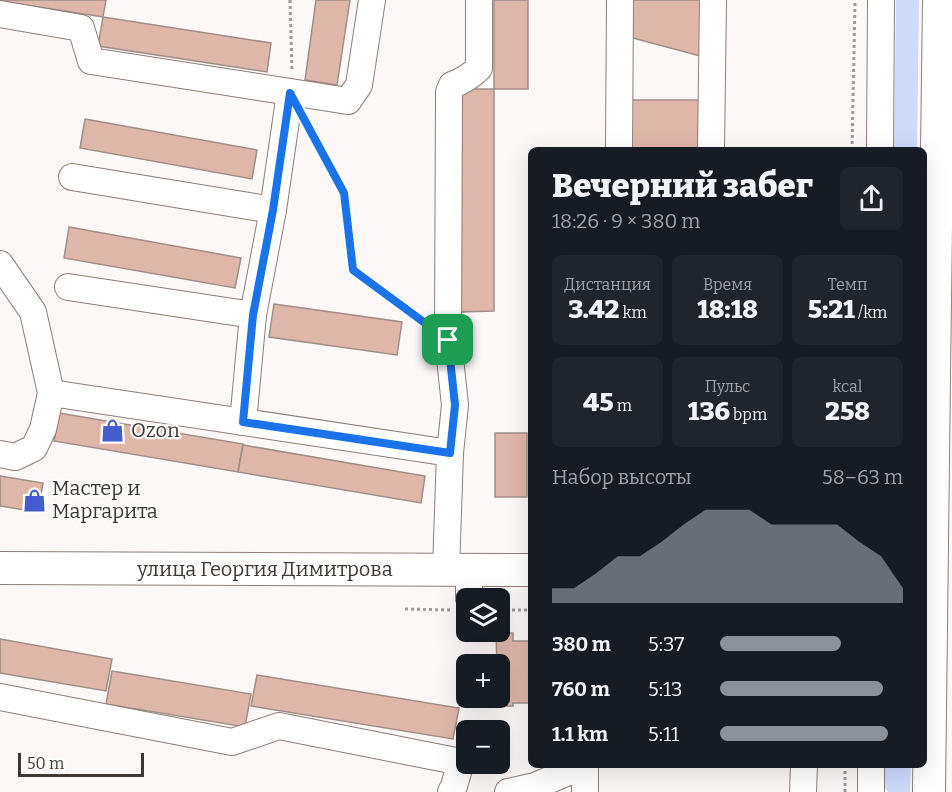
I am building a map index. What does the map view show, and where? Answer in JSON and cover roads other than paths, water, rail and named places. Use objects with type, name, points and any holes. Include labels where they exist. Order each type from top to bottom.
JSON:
[{"type":"main road","points":[[929,792],[927,632],[936,584],[936,552],[928,499],[937,244],[939,0]]},
{"type":"main road","name":"улица Георгия Димитрова","points":[[0,568],[460,587],[528,571]]},
{"type":"street","points":[[0,14],[81,28],[91,61],[348,101],[359,85],[372,0]]},
{"type":"street","points":[[460,587],[450,453],[455,405],[448,340],[449,92],[452,85],[472,75],[479,68],[478,0]]},
{"type":"street","points":[[619,147],[620,0]]},
{"type":"street","points":[[711,147],[713,0]]},
{"type":"street","points":[[880,147],[881,0]]},
{"type":"street","points":[[243,422],[253,315],[273,210],[290,93]]},
{"type":"street","points":[[72,177],[273,210]]},
{"type":"street","points":[[0,264],[33,312],[51,393],[43,429],[34,448],[15,457],[0,454]]},
{"type":"street","points":[[68,287],[253,315]]},
{"type":"street","points":[[51,393],[450,453]]},
{"type":"street","points":[[0,698],[231,742],[279,726],[461,762],[458,790]]},
{"type":"street","points":[[508,792],[535,786],[578,768]]},
{"type":"street","points":[[585,768],[585,792]]},
{"type":"street","points":[[803,792],[804,768]]},
{"type":"street","points":[[871,768],[871,792]]},
{"type":"place","name":"Ozon","points":[[113,430]]},
{"type":"place","name":"Мастер и Маргарита","points":[[34,500]]}]
